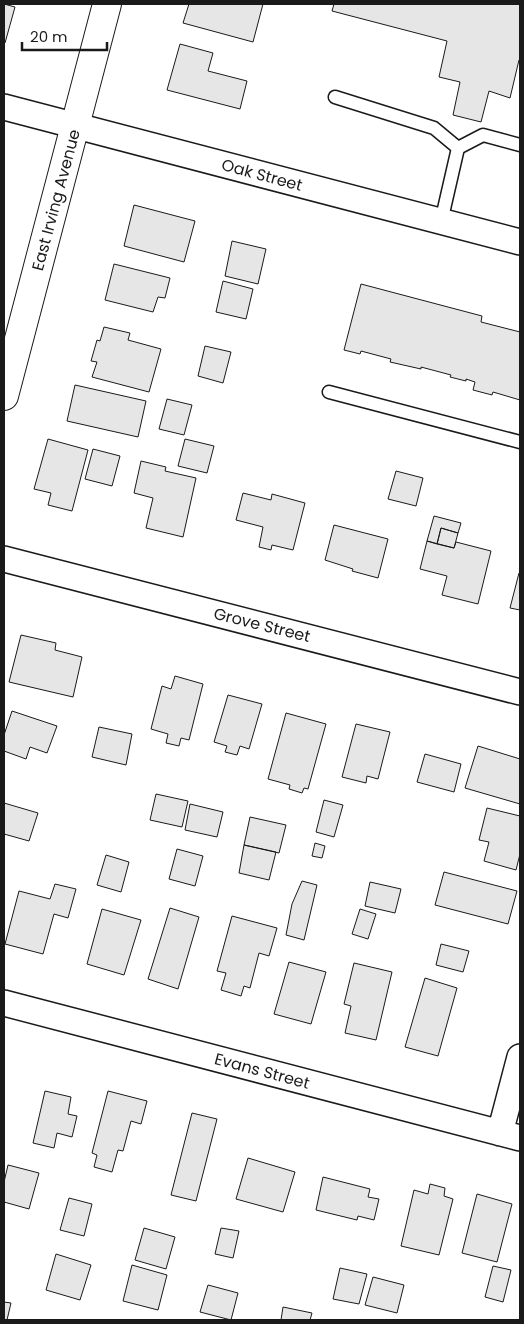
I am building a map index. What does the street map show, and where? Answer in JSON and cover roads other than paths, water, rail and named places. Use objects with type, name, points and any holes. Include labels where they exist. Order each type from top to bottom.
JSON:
[{"type":"street","name":"East Irving Avenue","points":[[4,396],[107,4]]},
{"type":"street","name":"Oak Street","points":[[4,107],[520,242]]},
{"type":"street","name":"Grove Street","points":[[4,559],[520,692]]},
{"type":"street","name":"Evans Street","points":[[4,1003],[510,1136]]},
{"type":"street","points":[[510,1136],[520,1057]]},
{"type":"lane","points":[[335,97],[434,128],[458,148]]},
{"type":"lane","points":[[441,222],[458,148],[483,135],[520,145]]},
{"type":"lane","points":[[329,392],[520,442]]}]
